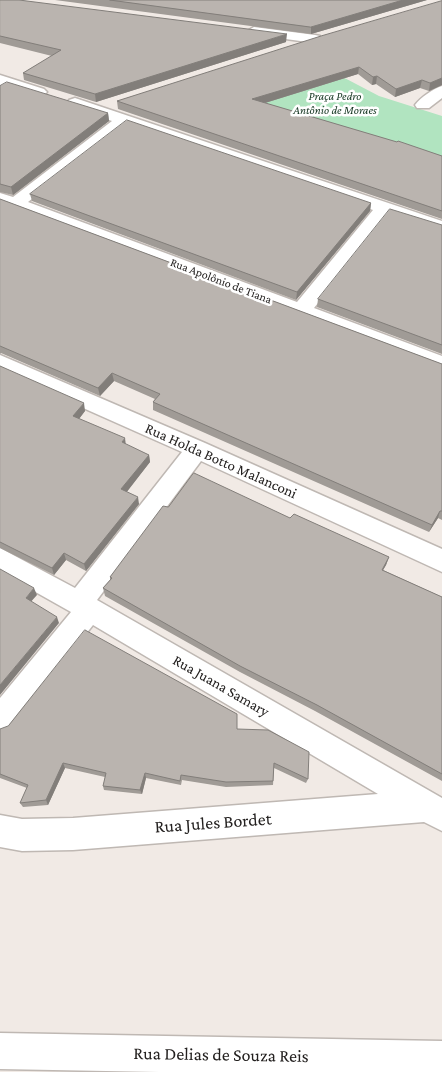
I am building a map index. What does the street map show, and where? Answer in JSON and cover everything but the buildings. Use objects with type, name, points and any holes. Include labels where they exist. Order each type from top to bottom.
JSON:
[{"type":"street","points":[[236,29],[315,39]]},
{"type":"street","points":[[286,48],[333,34]]},
{"type":"street","points":[[0,80],[96,109],[442,227]]},
{"type":"street","points":[[442,91],[423,105],[442,111]]},
{"type":"street","points":[[96,109],[115,103]]},
{"type":"street","points":[[7,201],[124,119]]},
{"type":"street","name":"Rua Apolônio de Tiana","points":[[7,201],[442,364]]},
{"type":"street","points":[[301,311],[385,207]]},
{"type":"street","name":"Rua Holda Botto Malanconi","points":[[0,362],[197,449],[442,561]]},
{"type":"street","points":[[0,720],[197,449]]},
{"type":"street","name":"Rua Juana Samary","points":[[0,559],[84,606],[434,811]]},
{"type":"street","name":"Rua Jules Bordet","points":[[0,831],[22,835],[72,834],[434,811]]},
{"type":"street","name":"Rua Delias de Souza Reis","points":[[0,1050],[442,1059]]},
{"type":"green space","name":"Praça Pedro Antônio de Moraes","points":[[337,74],[379,96],[442,116],[442,161],[242,102]]}]
